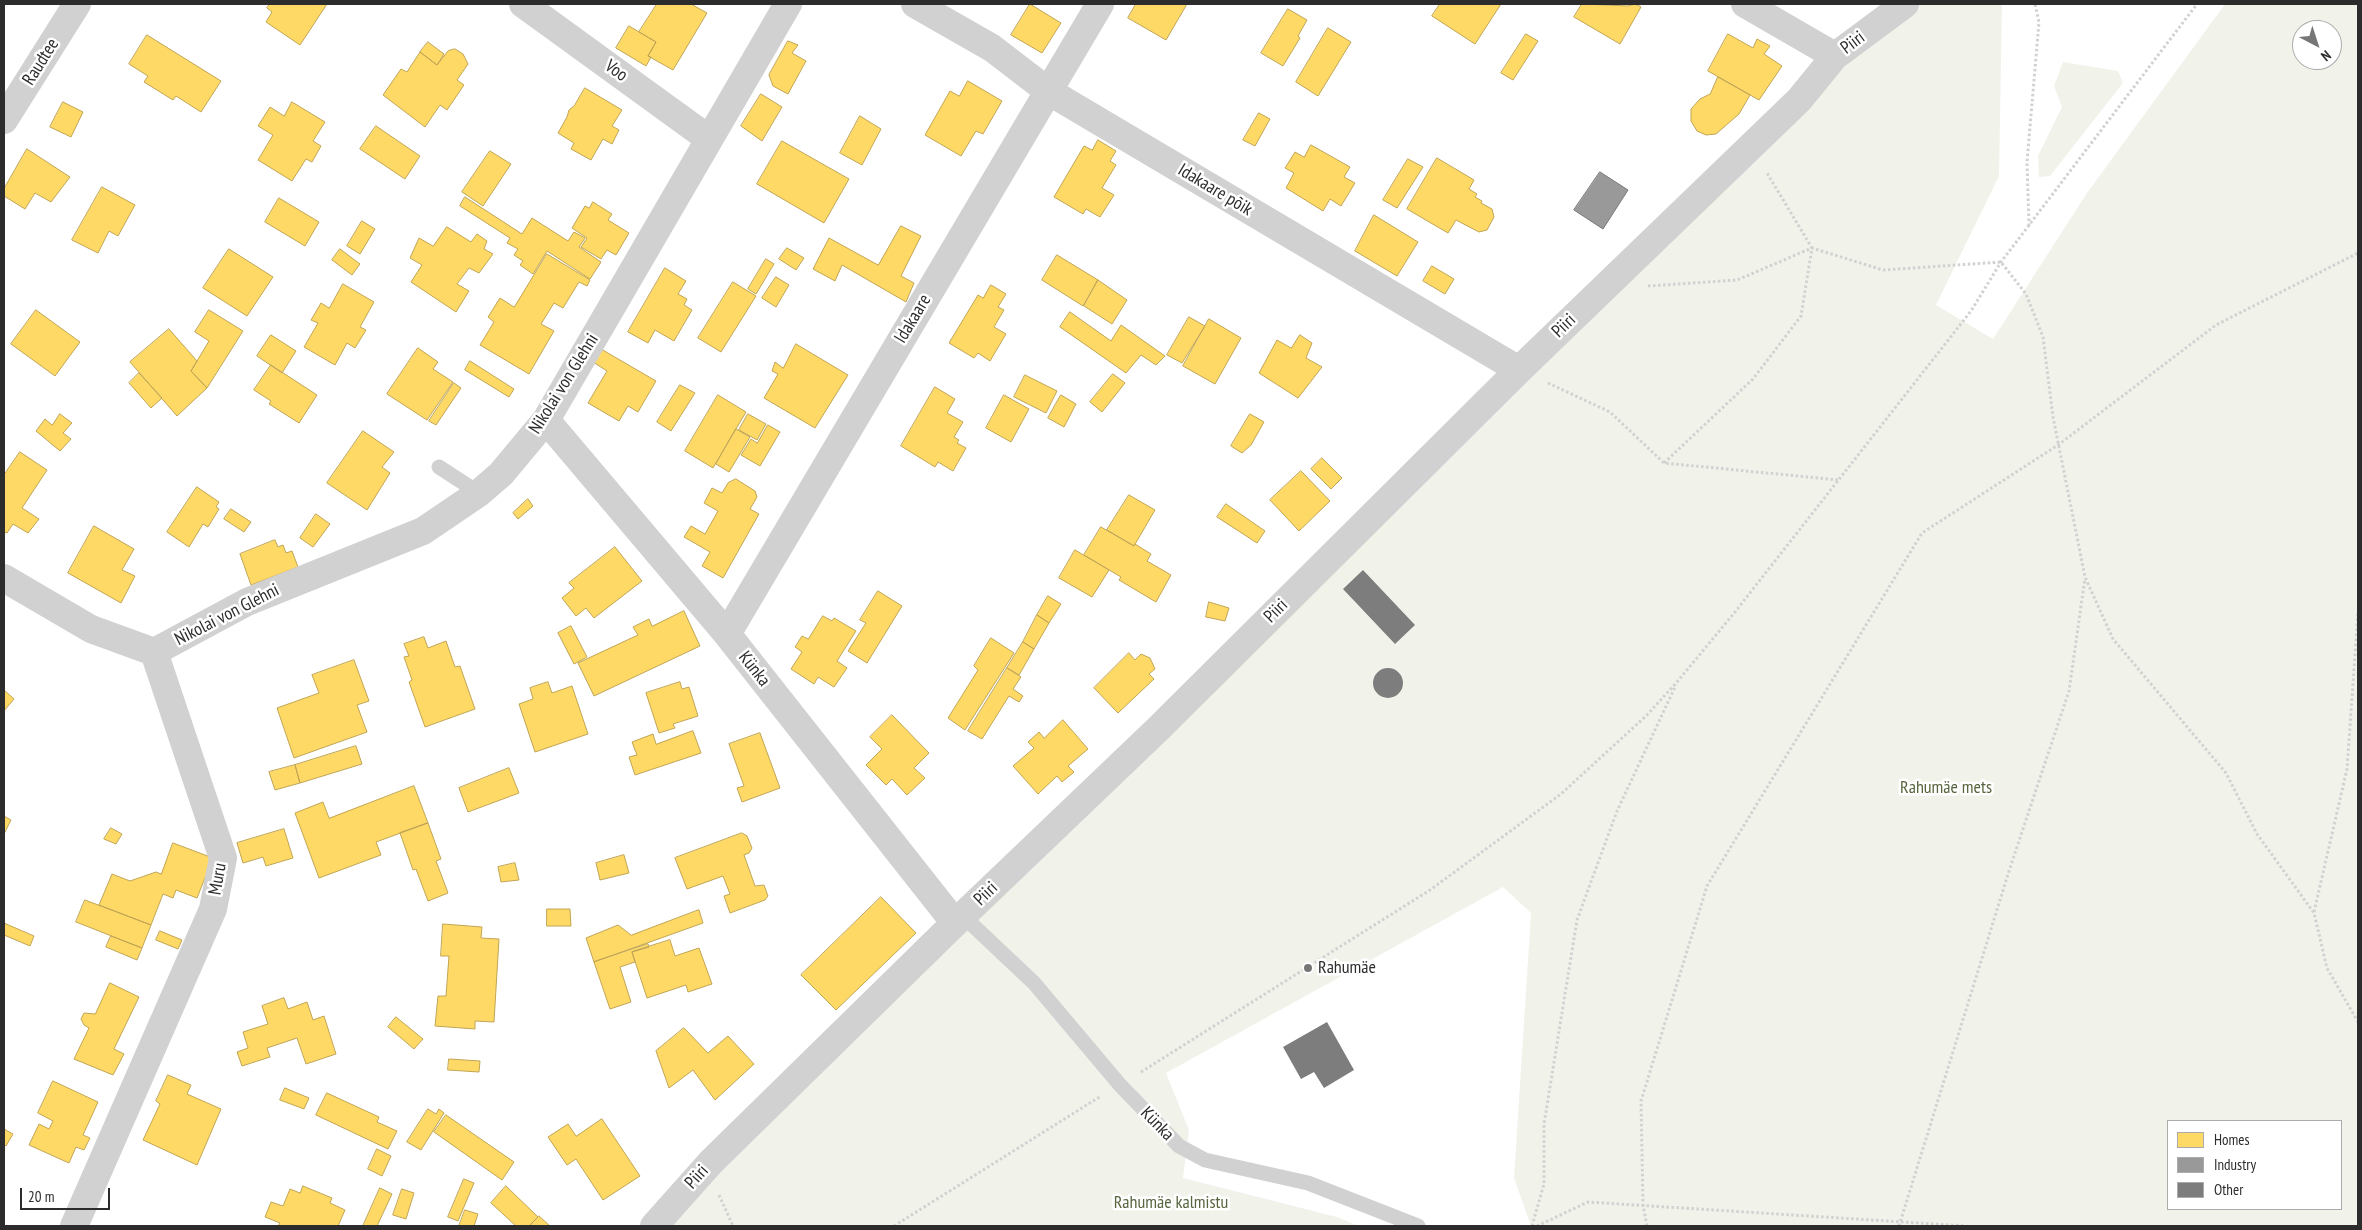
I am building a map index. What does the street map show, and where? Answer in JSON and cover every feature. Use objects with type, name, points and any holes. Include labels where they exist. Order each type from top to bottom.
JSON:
[{"type":"street","name":"Raudtee","points":[[4,120],[77,4]]},
{"type":"street","name":"Voo","points":[[524,4],[709,138]]},
{"type":"street","name":"Nikolai von Glehni","points":[[154,652],[247,602],[423,531],[479,493],[500,474],[546,420],[788,4]]},
{"type":"street","name":"Idakaare põik","points":[[914,4],[992,48],[1048,91],[1519,370]]},
{"type":"street","name":"Idakaare","points":[[727,634],[1100,4]]},
{"type":"street","points":[[1745,4],[1835,56]]},
{"type":"street","name":"Piiri","points":[[654,1226],[711,1162],[1166,721],[1519,370],[1800,100],[1835,56],[1905,4]]},
{"type":"street","name":"Künka","points":[[546,420],[727,634],[959,920]]},
{"type":"street","points":[[4,578],[92,629],[154,652]]},
{"type":"street","name":"Muru","points":[[74,1226],[213,909],[223,858],[154,652]]},
{"type":"lane","points":[[439,468],[479,493]]},
{"type":"lane","name":"Künka","points":[[959,920],[1034,983],[1120,1085],[1179,1146],[1204,1160],[1308,1183],[1418,1226]]},
{"type":"path","points":[[2029,226],[2027,162],[2039,22],[2035,4]]},
{"type":"path","points":[[894,1226],[1242,1011],[1430,890],[1561,794],[1646,716],[1677,682],[1839,480],[1971,311],[2001,262],[2198,4]]},
{"type":"path","points":[[1664,464],[1753,380],[1801,316],[1812,248],[1751,146]]},
{"type":"path","points":[[1602,290],[1736,280],[1812,248],[1883,270],[2001,262]]},
{"type":"path","points":[[1647,1226],[1643,1205],[1641,1101],[1707,886],[1922,533],[2058,445],[2216,325],[2358,253]]},
{"type":"path","points":[[2001,262],[2026,294],[2043,337],[2053,417],[2085,577],[2113,639],[2226,773],[2257,834],[2314,913],[2326,968],[2358,1022]]},
{"type":"path","points":[[1519,370],[1610,412],[1664,464],[1839,480]]},
{"type":"path","points":[[1899,1224],[2009,871],[2069,691],[2085,577]]},
{"type":"path","points":[[2314,913],[2347,769],[2358,612]]},
{"type":"path","points":[[1532,1226],[1544,1184],[1544,1124],[1577,920],[1617,811],[1677,682]]},
{"type":"path","points":[[1537,1226],[1588,1202],[1899,1224],[1966,1226]]},
{"type":"green space","name":"Rahumäe mets","points":[[1905,4],[2002,4],[1999,176],[1936,305],[1993,339],[2087,193],[2225,4],[2358,4],[2358,1226],[1531,1226],[1514,1178],[1531,913],[1503,887],[1166,1073],[1189,1130],[1183,1178],[1337,1217],[1359,1226],[654,1226]]},
{"type":"green space","points":[[2063,62],[2118,71],[2123,83],[2050,176],[2039,177],[2038,156],[2062,107],[2054,86]]},
{"type":"building: Homes","points":[[270,4],[327,4],[300,45],[266,22],[272,12],[267,8]]},
{"type":"building: Homes","points":[[657,4],[691,4],[707,13],[673,70],[648,56],[656,42],[639,32]]},
{"type":"building: Homes","points":[[1030,4],[1061,23],[1042,53],[1011,35]]},
{"type":"building: Homes","points":[[1136,4],[1187,4],[1166,40],[1128,18]]},
{"type":"building: Homes","points":[[1440,4],[1501,4],[1475,44],[1432,16]]},
{"type":"building: Homes","points":[[1582,4],[1628,6],[1635,4],[1641,7],[1620,44],[1574,17]]},
{"type":"building: Homes","points":[[1288,9],[1307,20],[1298,36],[1300,38],[1283,66],[1261,53]]},
{"type":"building: Homes","points":[[629,26],[656,42],[648,56],[651,57],[646,66],[616,48]]},
{"type":"building: Homes","points":[[1328,28],[1351,42],[1318,96],[1296,82]]},
{"type":"building: Homes","points":[[1526,34],[1538,41],[1513,80],[1501,73]]},
{"type":"building: Homes","points":[[1728,34],[1753,48],[1757,39],[1770,46],[1764,54],[1782,66],[1759,100],[1708,71]]},
{"type":"building: Homes","points":[[147,35],[221,81],[201,112],[176,96],[173,100],[144,82],[148,76],[129,64]]},
{"type":"building: Homes","points":[[788,41],[798,45],[792,53],[806,61],[788,94],[773,86],[769,75]]},
{"type":"building: Homes","points":[[428,42],[444,54],[437,65],[420,52]]},
{"type":"building: Homes","points":[[455,49],[463,54],[468,64],[457,80],[464,85],[447,110],[440,105],[425,127],[383,95],[401,69],[407,72],[420,52],[437,65],[448,51]]},
{"type":"building: Homes","points":[[1718,77],[1750,95],[1739,114],[1716,134],[1706,135],[1697,131],[1691,121],[1691,109],[1700,99],[1710,94]]},
{"type":"building: Homes","points":[[968,81],[1002,101],[983,134],[976,131],[961,156],[925,135],[950,91],[959,96]]},
{"type":"building: Homes","points":[[585,88],[622,110],[612,126],[619,130],[612,144],[603,139],[591,160],[571,149],[574,143],[558,133],[569,110],[574,106]]},
{"type":"building: Homes","points":[[761,94],[782,107],[762,141],[741,126]]},
{"type":"building: Homes","points":[[63,102],[83,112],[71,137],[50,127]]},
{"type":"building: Homes","points":[[292,102],[325,122],[313,141],[321,146],[312,162],[306,159],[292,181],[258,160],[273,135],[258,126],[270,107],[284,116]]},
{"type":"building: Homes","points":[[1259,113],[1270,119],[1255,146],[1243,140]]},
{"type":"building: Homes","points":[[860,116],[881,129],[862,165],[840,153]]},
{"type":"building: Homes","points":[[376,126],[420,156],[405,179],[360,149]]},
{"type":"building: Homes","points":[[1098,140],[1116,151],[1110,161],[1116,165],[1102,188],[1114,195],[1100,217],[1086,209],[1083,214],[1054,197],[1084,146],[1092,150]]},
{"type":"building: Homes","points":[[782,141],[849,179],[824,223],[757,184]]},
{"type":"building: Homes","points":[[1311,145],[1350,167],[1344,177],[1355,183],[1341,206],[1330,199],[1323,211],[1286,188],[1294,173],[1285,168],[1295,152],[1304,157]]},
{"type":"building: Homes","points":[[27,149],[70,177],[51,202],[35,193],[25,209],[4,196],[4,189]]},
{"type":"building: Homes","points":[[490,151],[511,164],[483,206],[462,192]]},
{"type":"building: Homes","points":[[1437,158],[1474,180],[1469,189],[1477,194],[1475,197],[1482,201],[1481,203],[1492,209],[1494,217],[1487,230],[1479,232],[1456,220],[1448,233],[1407,209]]},
{"type":"building: Homes","points":[[1408,159],[1423,167],[1397,208],[1383,200]]},
{"type":"building: Homes","points":[[102,187],[135,205],[118,236],[109,231],[98,253],[72,240]]},
{"type":"building: Homes","points":[[465,197],[522,234],[532,218],[568,241],[574,232],[585,238],[579,247],[601,262],[590,279],[547,251],[533,274],[520,265],[523,261],[514,255],[518,249],[507,243],[510,238],[460,206]]},
{"type":"building: Homes","points":[[279,198],[319,222],[305,246],[265,222]]},
{"type":"building: Homes","points":[[593,202],[612,214],[608,220],[629,233],[616,255],[607,250],[601,259],[581,247],[587,238],[572,228],[585,206],[589,208]]},
{"type":"building: Homes","points":[[1374,215],[1418,242],[1397,276],[1355,251]]},
{"type":"building: Homes","points":[[362,221],[375,229],[360,254],[347,246]]},
{"type":"building: Homes","points":[[901,226],[921,236],[901,276],[914,283],[906,302],[842,265],[835,281],[813,269],[829,238],[878,265]]},
{"type":"building: Homes","points":[[447,227],[471,242],[477,234],[487,241],[484,249],[493,254],[479,273],[469,268],[457,284],[469,291],[456,312],[411,282],[422,265],[410,258],[419,238],[433,246]]},
{"type":"building: Homes","points":[[787,248],[804,258],[796,270],[779,259]]},
{"type":"building: Homes","points":[[229,249],[273,277],[247,316],[203,288]]},
{"type":"building: Homes","points":[[340,249],[360,264],[352,275],[332,260]]},
{"type":"building: Homes","points":[[547,254],[590,280],[587,286],[579,282],[563,308],[554,303],[541,324],[554,331],[529,374],[480,345],[494,322],[488,317],[500,298],[514,307]]},
{"type":"building: Homes","points":[[1057,255],[1098,280],[1083,306],[1042,280]]},
{"type":"building: Homes","points":[[766,259],[774,264],[756,294],[748,289]]},
{"type":"building: Homes","points":[[1432,266],[1454,279],[1445,294],[1423,281]]},
{"type":"building: Homes","points":[[665,268],[686,281],[678,294],[687,299],[684,305],[692,310],[674,341],[655,330],[648,343],[628,332]]},
{"type":"building: Homes","points":[[776,277],[789,285],[776,307],[762,298]]},
{"type":"building: Homes","points":[[1098,280],[1127,300],[1112,324],[1084,306]]},
{"type":"building: Homes","points":[[733,282],[756,296],[721,352],[698,338]]},
{"type":"building: Homes","points":[[343,284],[374,302],[360,327],[366,330],[355,348],[347,343],[335,365],[304,347],[318,323],[311,320],[321,303],[329,308]]},
{"type":"building: Homes","points":[[991,285],[1006,294],[998,307],[1004,310],[994,327],[1006,334],[990,361],[978,353],[974,358],[949,343],[978,295],[983,298]]},
{"type":"building: Homes","points":[[36,310],[80,342],[55,376],[11,344]]},
{"type":"building: Homes","points":[[209,310],[243,331],[207,388],[191,371],[209,341],[195,332]]},
{"type":"building: Homes","points":[[1070,312],[1111,341],[1121,325],[1165,356],[1156,365],[1141,355],[1126,373],[1060,327]]},
{"type":"building: Homes","points":[[1189,317],[1205,326],[1182,363],[1167,355]]},
{"type":"building: Homes","points":[[1209,319],[1241,338],[1215,384],[1183,366]]},
{"type":"building: Homes","points":[[169,329],[197,361],[191,371],[207,388],[177,416],[130,362]]},
{"type":"building: Homes","points":[[271,335],[296,351],[282,373],[257,356]]},
{"type":"building: Homes","points":[[1300,335],[1312,343],[1306,358],[1322,367],[1298,398],[1259,373],[1277,340],[1291,348]]},
{"type":"building: Homes","points":[[796,344],[848,375],[815,428],[764,398],[778,374],[772,371],[775,362],[783,368]]},
{"type":"building: Homes","points":[[418,348],[438,362],[433,369],[453,382],[427,420],[387,394]]},
{"type":"building: Homes","points":[[601,349],[656,381],[638,412],[628,406],[619,421],[588,403],[607,371],[593,362]]},
{"type":"building: Homes","points":[[470,361],[514,389],[509,397],[465,370]]},
{"type":"building: Homes","points":[[271,365],[317,395],[299,423],[269,404],[271,401],[254,390]]},
{"type":"building: Homes","points":[[139,373],[162,398],[151,408],[129,383]]},
{"type":"building: Homes","points":[[1113,374],[1125,383],[1102,412],[1090,402]]},
{"type":"building: Homes","points":[[1025,375],[1057,391],[1046,413],[1014,397]]},
{"type":"building: Homes","points":[[454,383],[461,388],[436,425],[429,421]]},
{"type":"building: Homes","points":[[680,385],[695,393],[671,431],[657,422]]},
{"type":"building: Homes","points":[[935,387],[955,399],[947,413],[963,422],[954,437],[959,440],[957,443],[966,448],[953,471],[938,462],[935,467],[901,446]]},
{"type":"building: Homes","points":[[718,395],[746,412],[713,468],[685,451]]},
{"type":"building: Homes","points":[[1004,395],[1029,409],[1011,442],[986,428]]},
{"type":"building: Homes","points":[[1061,395],[1076,404],[1064,427],[1048,418]]},
{"type":"building: Homes","points":[[60,414],[72,423],[63,433],[71,439],[60,451],[36,431],[45,419],[52,425]]},
{"type":"building: Homes","points":[[748,414],[766,424],[757,440],[739,430]]},
{"type":"building: Homes","points":[[1250,414],[1264,422],[1251,445],[1242,453],[1231,446]]},
{"type":"building: Homes","points":[[768,425],[780,432],[760,466],[741,455],[751,439],[757,443]]},
{"type":"building: Homes","points":[[736,429],[750,437],[729,472],[716,464]]},
{"type":"building: Homes","points":[[363,431],[394,452],[382,467],[390,473],[367,510],[327,483]]},
{"type":"building: Homes","points":[[20,452],[47,470],[22,508],[39,519],[28,533],[13,524],[7,533],[4,532],[4,475]]},
{"type":"building: Homes","points":[[1322,458],[1342,478],[1331,489],[1311,469]]},
{"type":"building: Homes","points":[[1301,471],[1330,501],[1299,531],[1270,500]]},
{"type":"building: Homes","points":[[736,479],[755,491],[757,497],[750,509],[759,514],[723,578],[702,566],[710,552],[684,537],[691,526],[705,534],[718,511],[704,503],[712,488],[722,493],[728,483]]},
{"type":"building: Homes","points":[[197,487],[219,502],[216,507],[219,509],[208,527],[203,524],[189,547],[167,532]]},
{"type":"building: Homes","points":[[1129,495],[1155,510],[1134,546],[1107,530]]},
{"type":"building: Homes","points":[[528,499],[533,506],[518,519],[513,513]]},
{"type":"building: Homes","points":[[1226,504],[1265,531],[1257,543],[1217,517]]},
{"type":"building: Homes","points":[[231,509],[251,522],[244,532],[224,519]]},
{"type":"building: Homes","points":[[316,514],[330,524],[313,547],[300,538]]},
{"type":"building: Homes","points":[[94,526],[134,549],[122,570],[135,576],[121,603],[68,573]]},
{"type":"building: Homes","points":[[1101,527],[1151,554],[1147,561],[1171,575],[1156,602],[1119,580],[1121,577],[1084,555]]},
{"type":"building: Homes","points":[[275,540],[278,547],[283,545],[286,553],[292,551],[298,567],[251,585],[240,554]]},
{"type":"building: Homes","points":[[615,547],[642,581],[594,618],[586,608],[576,616],[562,598],[574,588],[569,583]]},
{"type":"building: Homes","points":[[1075,550],[1109,570],[1092,597],[1059,578]]},
{"type":"building: Homes","points":[[878,591],[902,606],[867,663],[848,651],[866,623],[860,620]]},
{"type":"building: Homes","points":[[1048,596],[1061,604],[1049,623],[1037,615]]},
{"type":"building: Homes","points":[[1209,602],[1229,608],[1225,621],[1206,617]]},
{"type":"building: Homes","points":[[684,611],[700,646],[594,696],[578,663],[638,635],[633,627],[649,619],[652,626]]},
{"type":"building: Homes","points":[[1037,615],[1049,623],[1034,649],[1023,642]]},
{"type":"building: Homes","points":[[823,616],[832,621],[834,618],[856,631],[837,661],[847,668],[834,687],[818,677],[814,684],[791,669],[802,652],[795,647],[802,636],[808,639]]},
{"type":"building: Homes","points":[[571,626],[587,657],[574,664],[558,633]]},
{"type":"building: Homes","points":[[424,637],[428,648],[446,641],[455,667],[460,666],[475,709],[425,727],[409,682],[412,680],[404,657],[409,656],[404,644]]},
{"type":"building: Homes","points":[[991,638],[1014,653],[965,730],[948,718],[978,670],[974,666]]},
{"type":"building: Homes","points":[[1023,642],[1034,649],[1019,675],[1007,668]]},
{"type":"building: Homes","points":[[1129,653],[1135,660],[1141,654],[1150,658],[1155,669],[1149,674],[1154,679],[1118,713],[1094,688]]},
{"type":"building: Homes","points":[[354,660],[369,701],[357,705],[367,732],[294,758],[277,708],[319,693],[312,675]]},
{"type":"building: Homes","points":[[1007,668],[1021,677],[1013,689],[1023,696],[1019,702],[1009,696],[982,739],[968,731]]},
{"type":"building: Homes","points":[[548,682],[552,693],[572,686],[588,734],[535,752],[519,704],[533,699],[530,688]]},
{"type":"building: Homes","points":[[680,682],[682,689],[689,687],[698,716],[673,724],[675,728],[659,733],[646,693]]},
{"type":"building: Homes","points":[[4,690],[14,699],[4,711]]},
{"type":"building: Homes","points":[[892,715],[929,753],[914,768],[925,778],[907,795],[892,779],[886,785],[866,765],[882,749],[870,737]]},
{"type":"building: Homes","points":[[1063,720],[1088,749],[1068,766],[1074,772],[1062,782],[1057,776],[1038,794],[1013,766],[1034,748],[1028,742],[1039,732],[1044,738]]},
{"type":"building: Homes","points":[[693,731],[701,753],[635,775],[629,757],[637,755],[632,742],[653,734],[656,744]]},
{"type":"building: Homes","points":[[760,733],[780,788],[742,802],[737,788],[744,786],[729,744]]},
{"type":"building: Homes","points":[[356,746],[362,764],[300,783],[295,765]]},
{"type":"building: Homes","points":[[295,765],[300,783],[275,790],[269,772]]},
{"type":"building: Homes","points":[[509,768],[519,793],[468,812],[459,788]]},
{"type":"building: Homes","points":[[414,786],[428,823],[376,842],[381,855],[319,878],[295,813],[323,802],[329,818]]},
{"type":"building: Homes","points":[[4,816],[11,820],[4,834]]},
{"type":"building: Homes","points":[[428,823],[441,859],[436,861],[448,893],[428,901],[416,869],[413,870],[400,833]]},
{"type":"building: Homes","points":[[111,828],[122,834],[116,844],[104,839]]},
{"type":"building: Homes","points":[[284,829],[293,858],[266,866],[263,857],[243,863],[237,843]]},
{"type":"building: Homes","points":[[742,833],[747,836],[752,848],[749,853],[744,855],[755,886],[764,885],[768,896],[765,900],[730,913],[724,896],[730,894],[723,876],[687,889],[675,858]]},
{"type":"building: Homes","points":[[173,843],[213,858],[197,898],[176,890],[173,898],[163,894],[151,925],[99,905],[112,874],[130,881],[156,872],[161,874]]},
{"type":"building: Homes","points":[[624,855],[629,873],[600,880],[596,863]]},
{"type":"building: Homes","points":[[515,863],[519,880],[501,882],[498,867]]},
{"type":"building: Homes","points":[[881,897],[916,933],[836,1010],[801,975]]},
{"type":"building: Homes","points":[[85,900],[151,925],[142,948],[76,922]]},
{"type":"building: Homes","points":[[547,909],[570,909],[571,926],[547,926]]},
{"type":"building: Homes","points":[[699,910],[703,923],[594,962],[586,938],[618,925],[631,935]]},
{"type":"building: Homes","points":[[4,923],[34,936],[30,946],[4,935]]},
{"type":"building: Homes","points":[[443,924],[482,927],[481,938],[499,939],[494,1022],[475,1021],[475,1029],[435,1026],[438,996],[446,996],[449,956],[441,956]]},
{"type":"building: Homes","points":[[160,931],[182,940],[178,949],[156,940]]},
{"type":"building: Homes","points":[[111,936],[142,948],[137,960],[106,947]]},
{"type":"building: Homes","points":[[670,940],[675,956],[699,948],[712,984],[688,992],[686,985],[647,998],[632,952]]},
{"type":"building: Homes","points":[[648,944],[649,947],[632,952],[635,962],[620,967],[631,1002],[610,1009],[594,962]]},
{"type":"building: Homes","points":[[110,983],[139,997],[114,1049],[124,1054],[113,1075],[74,1059],[89,1028],[84,1025],[81,1019],[84,1013],[95,1014]]},
{"type":"building: Homes","points":[[284,998],[288,1009],[307,1002],[313,1020],[324,1016],[336,1054],[306,1064],[297,1038],[267,1048],[270,1057],[242,1066],[237,1052],[248,1048],[243,1032],[268,1024],[262,1006]]},
{"type":"building: Homes","points":[[396,1017],[423,1039],[414,1049],[388,1027]]},
{"type":"building: Homes","points":[[684,1028],[708,1053],[728,1036],[754,1064],[715,1100],[693,1070],[669,1088],[656,1051]]},
{"type":"building: Homes","points":[[449,1059],[480,1061],[479,1072],[448,1070]]},
{"type":"building: Homes","points":[[168,1075],[191,1085],[187,1094],[221,1109],[197,1165],[143,1140],[160,1104],[156,1101]]},
{"type":"building: Homes","points":[[53,1081],[98,1102],[83,1135],[90,1138],[84,1150],[76,1147],[69,1163],[29,1145],[39,1124],[49,1129],[53,1121],[38,1113]]},
{"type":"building: Homes","points":[[285,1088],[309,1098],[304,1109],[280,1100]]},
{"type":"building: Homes","points":[[327,1093],[379,1117],[377,1122],[397,1131],[388,1149],[316,1115]]},
{"type":"building: Homes","points":[[428,1109],[436,1114],[439,1109],[444,1113],[421,1150],[407,1142]]},
{"type":"building: Homes","points":[[446,1115],[514,1162],[502,1180],[434,1132]]},
{"type":"building: Homes","points":[[602,1119],[640,1176],[603,1200],[576,1159],[567,1165],[548,1137],[568,1124],[576,1136]]},
{"type":"building: Homes","points":[[4,1129],[13,1134],[6,1146],[4,1144]]},
{"type":"building: Homes","points":[[377,1149],[391,1156],[382,1176],[368,1169]]},
{"type":"building: Homes","points":[[464,1179],[474,1183],[458,1221],[448,1217]]},
{"type":"building: Homes","points":[[303,1186],[332,1198],[330,1203],[345,1210],[338,1226],[278,1226],[280,1223],[265,1217],[271,1202],[283,1206],[290,1189],[300,1193]]},
{"type":"building: Homes","points":[[506,1186],[538,1217],[529,1226],[516,1226],[491,1203]]},
{"type":"building: Homes","points":[[380,1188],[392,1194],[377,1226],[363,1226]]},
{"type":"building: Homes","points":[[402,1189],[414,1193],[406,1219],[393,1215]]},
{"type":"building: Homes","points":[[465,1210],[478,1214],[474,1226],[459,1226]]},
{"type":"building: Homes","points":[[539,1216],[550,1226],[530,1226]]},
{"type":"building: Industry","points":[[1600,172],[1628,190],[1603,229],[1574,210]]},
{"type":"building: Other","points":[[1363,570],[1415,625],[1395,644],[1343,589]]},
{"type":"building: Other","points":[[1388,668],[1399,672],[1403,683],[1399,694],[1388,698],[1377,694],[1373,683],[1377,672]]},
{"type":"building: Other","points":[[1327,1022],[1354,1070],[1324,1088],[1314,1072],[1301,1079],[1283,1047]]},
{"type":"place","name":"Rahumäe","points":[[1308,968]]},
{"type":"park label","name":"Rahumäe kalmistu","points":[[1171,1203]]}]
